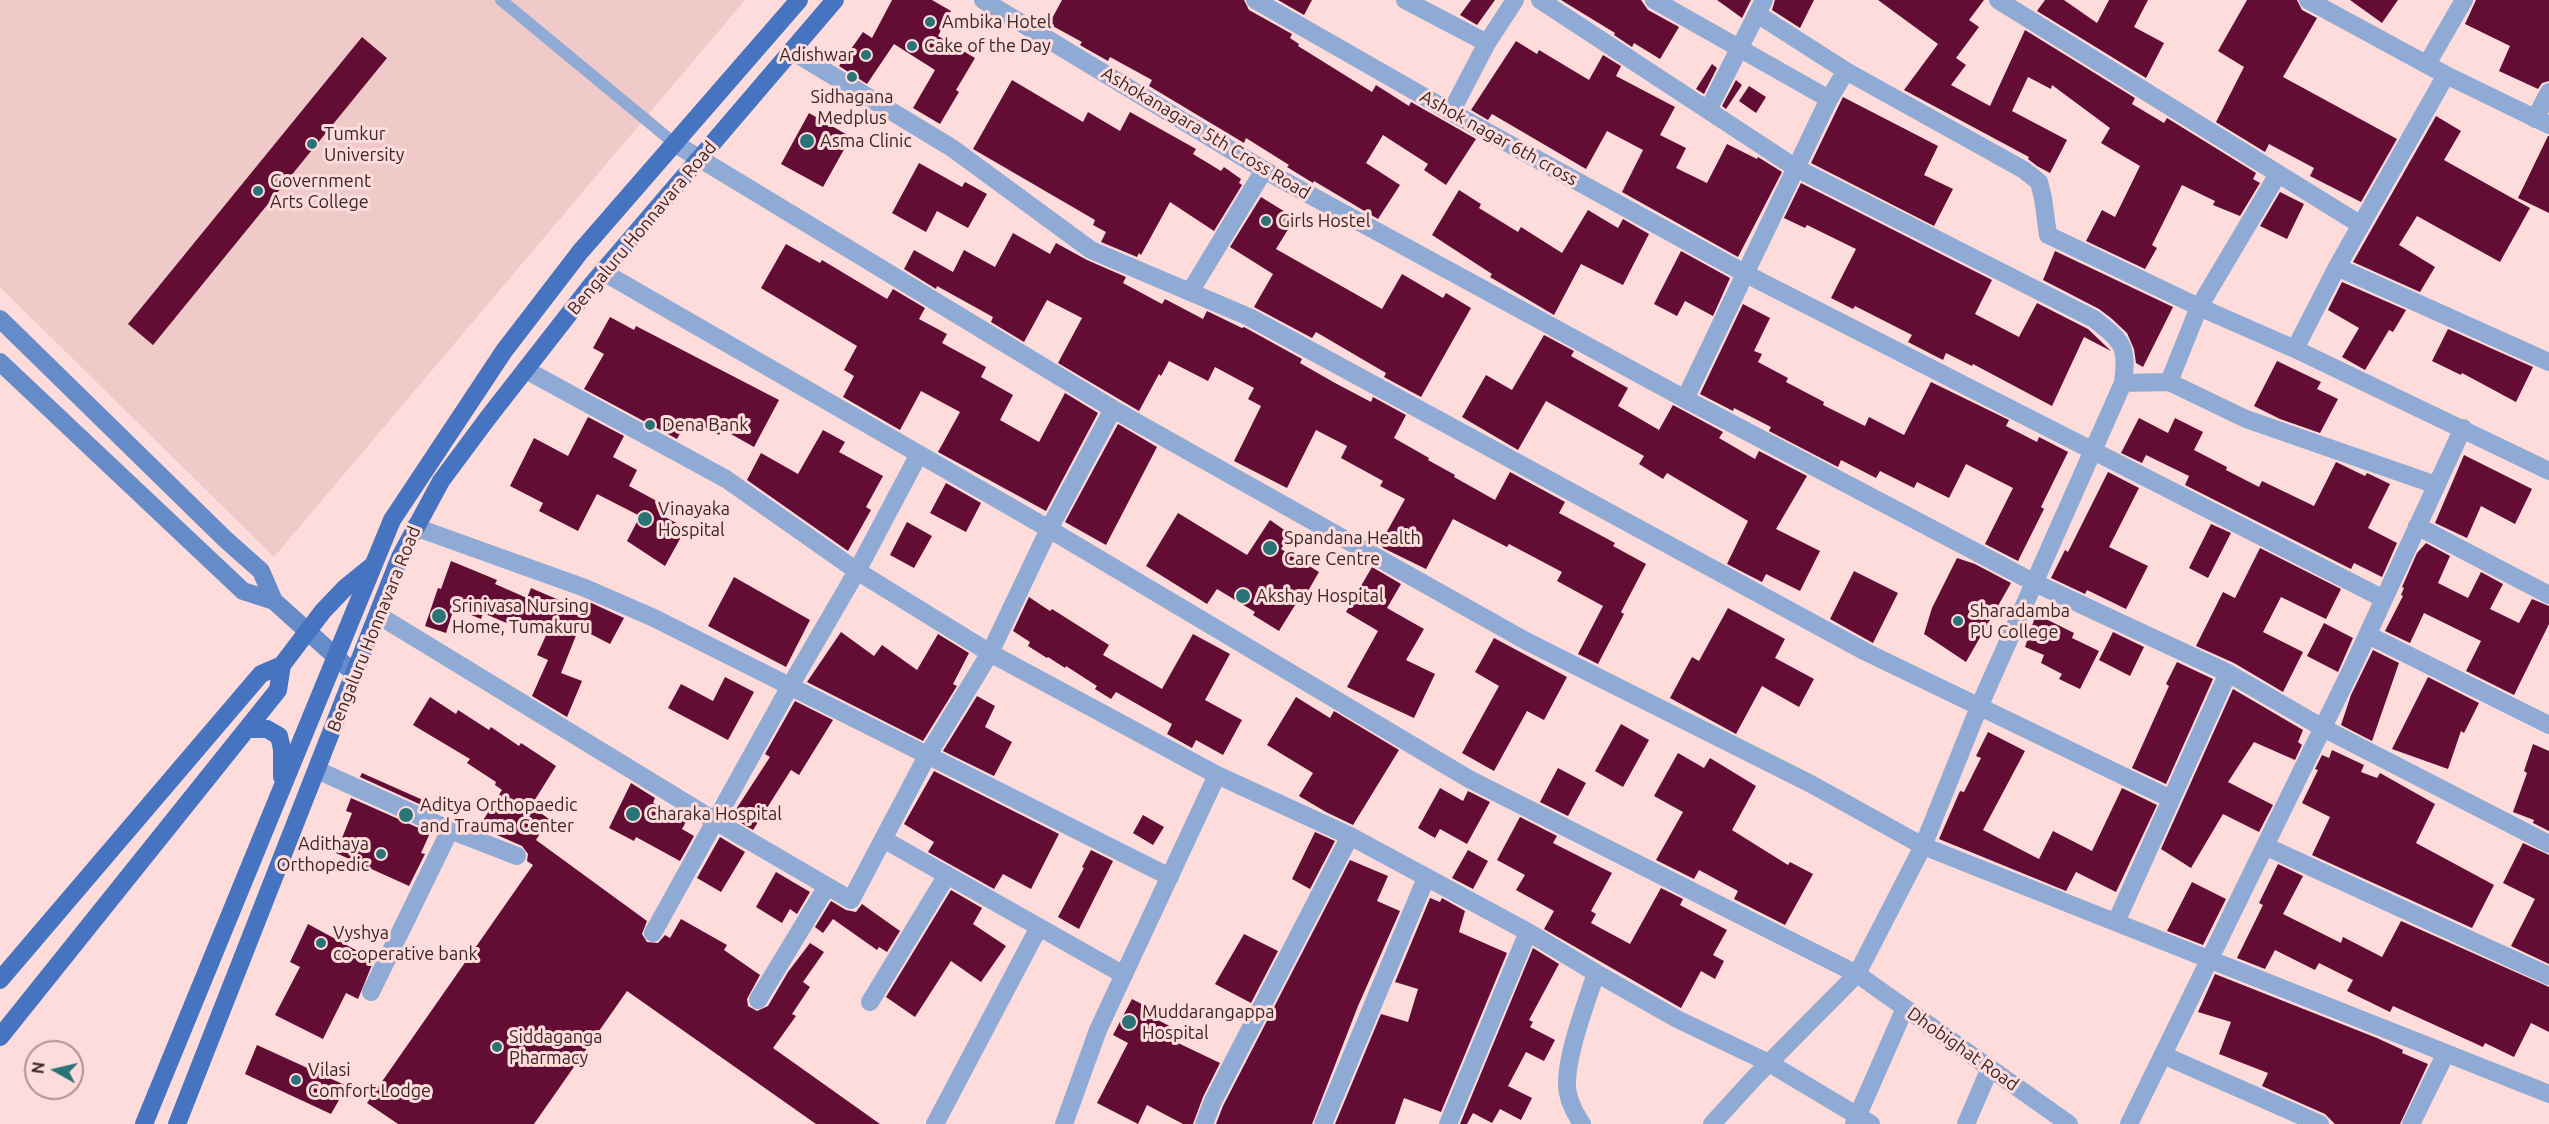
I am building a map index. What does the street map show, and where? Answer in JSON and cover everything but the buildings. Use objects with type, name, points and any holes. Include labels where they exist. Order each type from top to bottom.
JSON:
[{"type":"main road","name":"Bengaluru Honnavara Road","points":[[144,1124],[392,520],[504,351],[580,252],[799,0]]},
{"type":"main road","name":"Bengaluru Honnavara Road","points":[[177,1124],[356,674],[399,557],[441,481],[603,272],[835,0]]},
{"type":"main road","points":[[0,319],[261,571],[273,601]]},
{"type":"main road","points":[[0,362],[243,591],[273,601],[335,658],[356,674]]},
{"type":"main road","points":[[0,1037],[278,690],[282,665],[307,632],[345,588],[373,565],[399,557]]},
{"type":"main road","points":[[0,980],[261,674],[282,665]]},
{"type":"main road","points":[[248,729],[267,729],[279,736],[282,749],[282,788]]},
{"type":"street","name":"Ashokanagara 5th Cross Road","points":[[983,0],[1264,170],[1685,399],[2035,583],[2228,674],[2323,728],[2549,844]]},
{"type":"street","name":"Ashok nagar 6th cross","points":[[1255,0],[1451,112],[1746,274],[2384,599]]},
{"type":"street","points":[[1405,0],[1487,44]]},
{"type":"street","points":[[1451,112],[1487,44],[1515,0]]},
{"type":"street","points":[[1540,0],[1796,168],[2094,319],[2114,335],[2126,357],[2123,383],[1979,707],[1923,846],[1857,974],[1712,1124]]},
{"type":"street","points":[[1654,0],[1829,99]]},
{"type":"street","points":[[1998,0],[2361,225]]},
{"type":"street","points":[[2308,0],[2446,75],[2542,122],[2549,92]]},
{"type":"street","points":[[2427,64],[2464,0]]},
{"type":"street","points":[[1708,110],[1761,7],[1846,71],[2024,170],[2039,182],[2048,235],[2463,428],[2549,471]]},
{"type":"street","points":[[792,51],[952,148],[1091,250],[1249,317],[1866,652],[2172,799]]},
{"type":"street","points":[[1685,399],[1829,99],[1846,71]]},
{"type":"street","points":[[2295,349],[2337,267],[2446,75]]},
{"type":"street","points":[[674,143],[1113,408],[1526,641],[1811,784],[1923,846],[2549,1094]]},
{"type":"street","points":[[1190,292],[1264,170]]},
{"type":"street","points":[[2169,381],[2199,307],[2278,174]]},
{"type":"street","points":[[2337,267],[2549,362]]},
{"type":"street","name":"Dhobighat Road","points":[[603,272],[1049,529],[1469,779],[1857,974],[2069,1124]]},
{"type":"street","points":[[526,370],[726,479],[857,571],[990,653],[1217,775],[1350,837],[1528,932],[1677,1018],[1769,1063],[1861,1121],[1905,1008]]},
{"type":"street","points":[[2123,383],[2169,381],[2246,419],[2436,486]]},
{"type":"street","points":[[378,615],[717,822],[851,900],[927,756],[990,653],[1049,529],[1113,408]]},
{"type":"street","points":[[2129,1124],[2368,635],[2463,428]]},
{"type":"street","points":[[653,933],[717,822],[789,688],[857,571],[919,454]]},
{"type":"street","points":[[2417,526],[2549,595]]},
{"type":"street","points":[[415,527],[613,599],[1170,877]]},
{"type":"street","points":[[2368,635],[2549,725]]},
{"type":"street","points":[[2116,922],[2228,674]]},
{"type":"street","points":[[317,770],[450,830],[517,856]]},
{"type":"street","points":[[1064,1124],[1098,1030],[1217,775]]},
{"type":"street","points":[[371,992],[450,830]]},
{"type":"street","points":[[1204,1124],[1213,1101],[1350,837]]},
{"type":"street","points":[[883,839],[1125,975]]},
{"type":"street","points":[[2265,846],[2549,976]]},
{"type":"street","points":[[870,1002],[948,875]]},
{"type":"street","points":[[1323,1124],[1426,878]]},
{"type":"street","points":[[758,1000],[827,886]]},
{"type":"street","points":[[935,1124],[1039,927]]},
{"type":"street","points":[[1448,1124],[1528,932]]},
{"type":"street","points":[[1582,1124],[1573,1112],[1566,1082],[1577,1032],[1596,973]]},
{"type":"street","points":[[2411,1124],[2446,1053]]},
{"type":"street","points":[[2163,1055],[2320,1124]]},
{"type":"street","points":[[1966,1124],[1990,1068]]},
{"type":"lane","points":[[501,0],[674,143]]},
{"type":"shaded area","name":"Tumkur University","points":[[0,0],[745,0],[274,557],[0,287]]},
{"type":"place","name":"Ambika Hotel","points":[[930,22]]},
{"type":"place","name":"Cake of the Day","points":[[912,46]]},
{"type":"place","name":"Adishwar","points":[[866,55]]},
{"type":"place","name":"Sidhagana Medplus","points":[[852,77]]},
{"type":"place","name":"Asma Clinic","points":[[807,141]]},
{"type":"place","name":"Tumkur University","points":[[312,144]]},
{"type":"place","name":"Government Arts College","points":[[258,191]]},
{"type":"place","name":"Girls Hostel","points":[[1266,221]]},
{"type":"place","name":"Dena Bank","points":[[650,425]]},
{"type":"place","name":"Vinayaka Hospital","points":[[645,519]]},
{"type":"place","name":"Spandana Health Care Centre","points":[[1270,548]]},
{"type":"place","name":"Akshay Hospital","points":[[1243,596]]},
{"type":"place","name":"Srinivasa Nursing Home, Tumakuru","points":[[439,616]]},
{"type":"place","name":"Sharadamba PU College","points":[[1958,621]]},
{"type":"place","name":"Charaka Hospital","points":[[633,814]]},
{"type":"place","name":"Aditya Orthopaedic and Trauma Center","points":[[406,815]]},
{"type":"place","name":"Adithaya Orthopedic","points":[[381,854]]},
{"type":"place","name":"Vyshya co-operative bank","points":[[321,943]]},
{"type":"place","name":"Muddarangappa Hospital","points":[[1129,1022]]},
{"type":"place","name":"Siddaganga Pharmacy","points":[[497,1047]]},
{"type":"place","name":"Vilasi Comfort Lodge","points":[[296,1080]]}]
